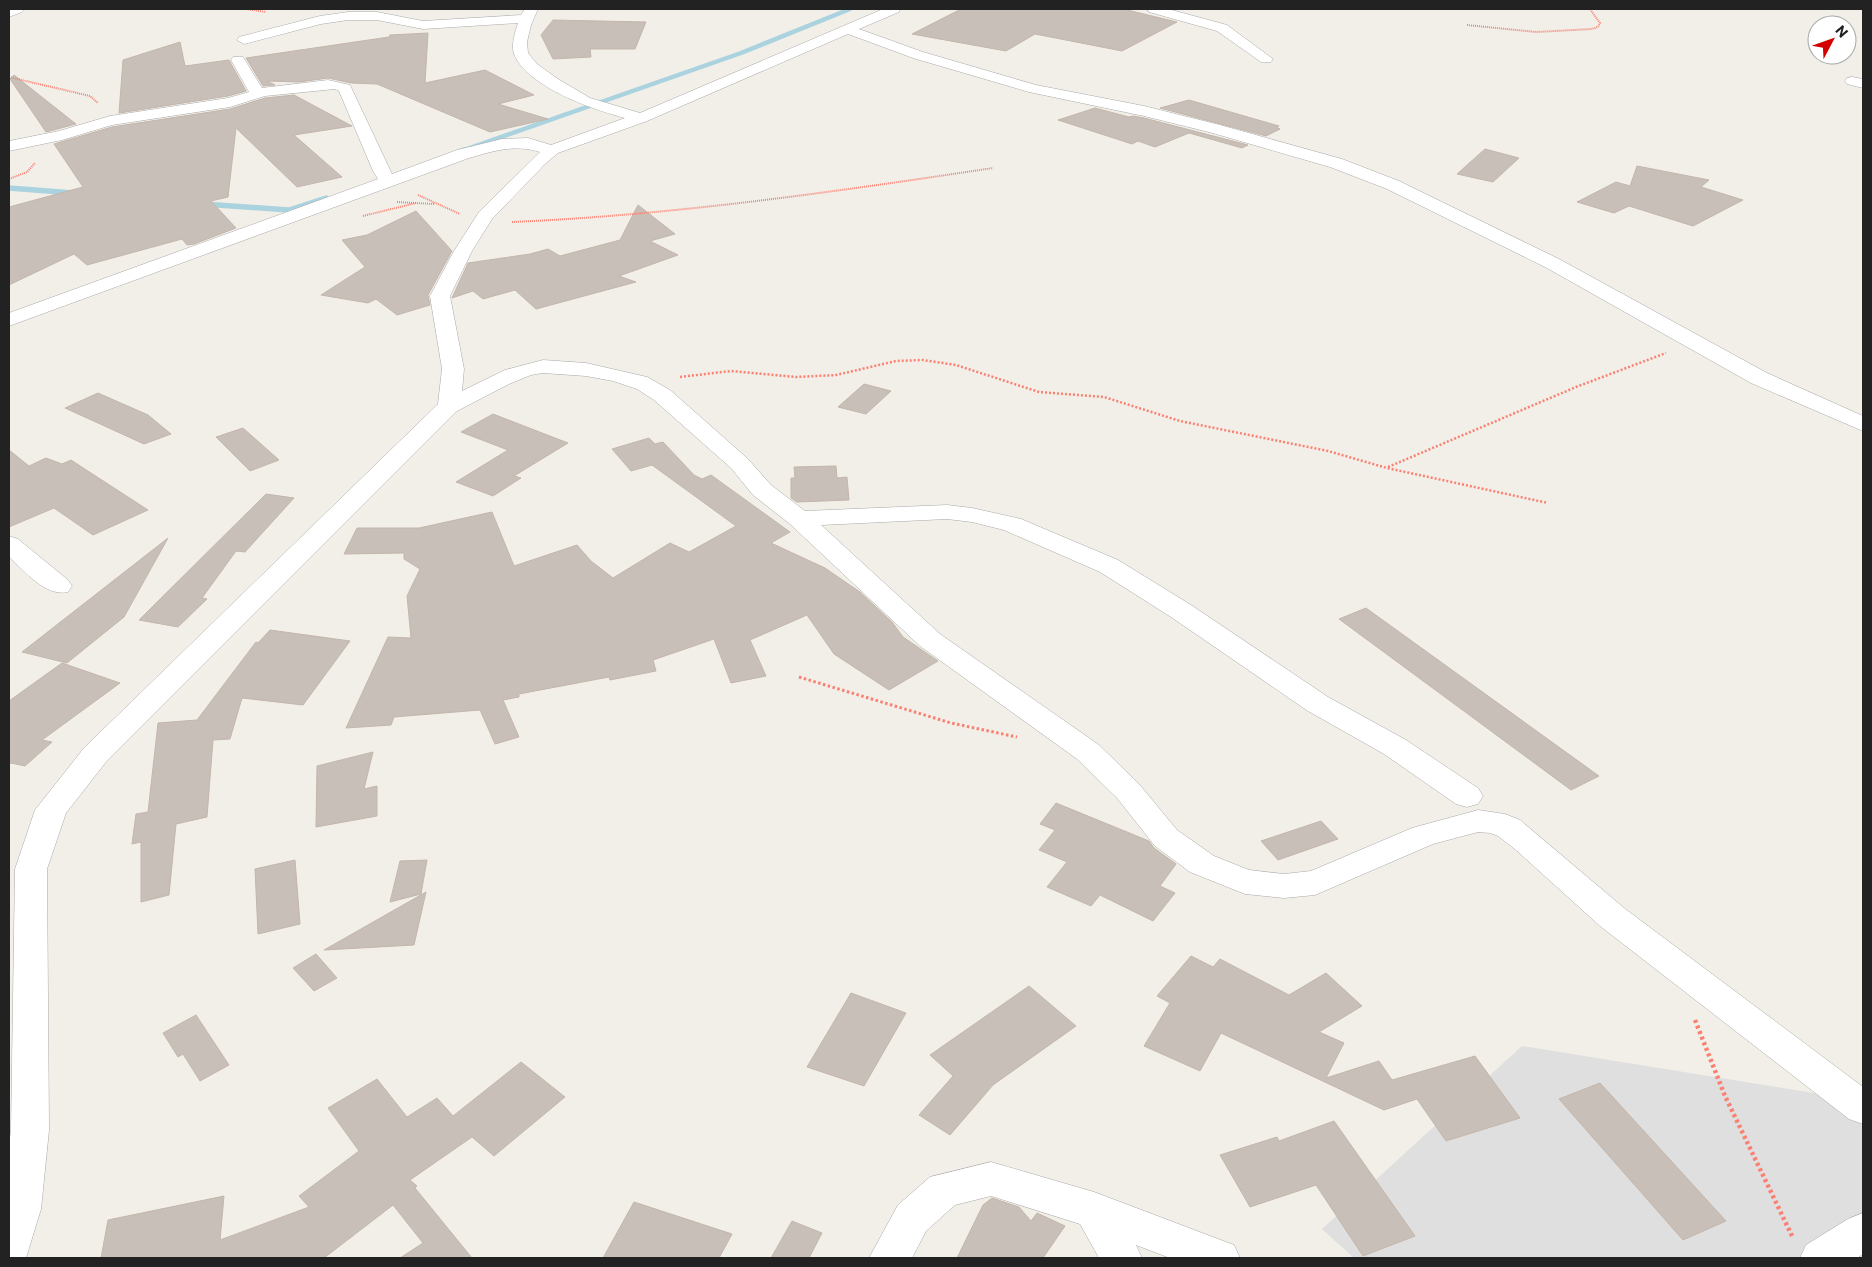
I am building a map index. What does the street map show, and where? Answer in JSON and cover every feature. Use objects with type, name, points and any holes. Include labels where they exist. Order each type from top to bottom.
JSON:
[{"type":"street","points":[[9,13],[16,9]]},
{"type":"street","points":[[449,406],[452,369],[440,296],[480,222],[539,160],[552,150],[641,118],[894,9]]},
{"type":"street","points":[[1154,9],[1222,28],[1266,59]]},
{"type":"street","points":[[244,40],[320,20],[348,16],[377,16],[423,25],[528,14],[520,43],[522,54],[532,68],[590,104],[641,118]]},
{"type":"street","points":[[848,29],[918,55],[1034,89],[1144,111],[1214,128],[1336,163],[1393,185],[1469,221],[1552,264],[1759,378],[1863,424]]},
{"type":"street","points":[[238,60],[258,94]]},
{"type":"street","points":[[9,146],[62,135],[110,121],[166,110],[230,102],[258,94],[328,84],[343,86],[380,171],[388,181]]},
{"type":"street","points":[[9,320],[462,154],[502,144],[528,143],[552,150]]},
{"type":"street","points":[[9,1249],[21,1209],[30,1130],[31,869],[51,810],[95,755],[449,406],[532,368],[552,365],[638,381],[662,395],[739,463],[762,490],[799,519],[930,640],[1088,752],[1128,790],[1166,838],[1202,864],[1245,882],[1284,886],[1315,883],[1423,836],[1478,821],[1494,822],[1509,828],[1612,917],[1863,1108]]},
{"type":"street","points":[[799,519],[947,512],[972,514],[1012,524],[1109,566],[1188,616],[1318,704],[1395,747],[1467,796]]},
{"type":"street","points":[[9,544],[59,586]]},
{"type":"street","points":[[890,1258],[912,1218],[944,1190],[991,1180],[1094,1210],[1218,1258]]},
{"type":"street","points":[[1094,1210],[1121,1258]]},
{"type":"street","points":[[1808,1249],[1863,1232]]},
{"type":"path","points":[[1467,25],[1536,32],[1592,29],[1600,23],[1590,9]]},
{"type":"path","points":[[9,78],[90,96],[98,102],[98,110],[110,121]]},
{"type":"path","points":[[388,181],[480,222],[558,221],[729,205],[993,168]]},
{"type":"path","points":[[1387,468],[1576,387],[1695,342]]},
{"type":"path","points":[[638,381],[731,371],[796,377],[836,375],[896,361],[923,360],[956,365],[1039,392],[1058,396],[1104,397],[1180,421],[1328,451],[1387,468],[1548,503]]},
{"type":"path","points":[[799,676],[941,720],[1024,738]]},
{"type":"path","points":[[1686,974],[1692,1013],[1722,1086],[1808,1249]]},
{"type":"shaded area","points":[[1522,1046],[1863,1101],[1863,1258],[1354,1258],[1322,1229]]},
{"type":"building","points":[[961,9],[1123,9],[1177,22],[1122,51],[1035,34],[1006,51],[912,34]]},
{"type":"building","points":[[553,20],[646,22],[635,49],[590,49],[591,57],[553,59],[541,35]]},
{"type":"building","points":[[428,33],[425,83],[485,70],[534,95],[498,104],[548,119],[490,132],[377,84],[351,83],[328,78],[299,82],[267,81],[275,85],[263,86],[246,58],[389,37],[390,35]]},
{"type":"building","points":[[180,42],[185,66],[229,60],[246,91],[228,96],[119,113],[123,60]]},
{"type":"building","points":[[14,75],[76,124],[46,132],[10,79]]},
{"type":"building","points":[[294,95],[352,126],[294,135],[342,177],[297,187],[236,128],[228,197],[211,201],[236,228],[194,244],[187,245],[182,239],[87,265],[74,254],[9,285],[9,207],[83,187],[54,144],[112,127],[230,109],[265,98]]},
{"type":"building","points":[[1189,100],[1279,126],[1276,127],[1280,129],[1266,136],[1160,108]]},
{"type":"building","points":[[1095,108],[1129,117],[1144,118],[1248,145],[1242,148],[1189,133],[1155,147],[1138,141],[1132,144],[1058,120]]},
{"type":"building","points":[[1485,149],[1519,158],[1493,182],[1457,174]]},
{"type":"building","points":[[1637,166],[1709,180],[1701,187],[1743,200],[1693,226],[1629,206],[1614,213],[1577,202],[1616,182],[1630,186]]},
{"type":"building","points":[[638,205],[675,234],[650,241],[678,255],[619,276],[636,282],[536,309],[515,290],[483,299],[473,291],[452,298],[468,263],[530,254],[548,249],[560,256],[620,240]]},
{"type":"building","points":[[416,211],[452,251],[428,295],[430,305],[397,315],[376,299],[368,303],[321,295],[365,267],[342,240],[367,235]]},
{"type":"building","points":[[864,384],[891,391],[866,414],[838,407]]},
{"type":"building","points":[[98,393],[148,415],[171,434],[144,444],[65,408]]},
{"type":"building","points":[[493,414],[568,443],[514,476],[521,478],[493,496],[456,482],[508,450],[461,432]]},
{"type":"building","points":[[243,428],[279,460],[250,471],[216,437]]},
{"type":"building","points":[[649,438],[655,444],[663,442],[694,475],[702,479],[711,475],[790,532],[771,543],[825,568],[860,592],[892,622],[903,637],[938,661],[889,690],[834,654],[807,615],[750,640],[766,676],[731,683],[714,639],[653,660],[656,671],[610,680],[609,677],[519,694],[519,697],[503,700],[519,737],[495,744],[480,710],[394,717],[391,725],[346,728],[388,637],[411,638],[407,596],[420,569],[404,559],[404,553],[344,554],[357,528],[419,528],[492,512],[514,566],[577,545],[591,561],[613,578],[670,543],[689,552],[736,526],[652,465],[631,471],[612,449]]},
{"type":"building","points":[[9,450],[29,466],[46,458],[62,464],[71,460],[148,510],[93,535],[54,508],[9,527]]},
{"type":"building","points":[[836,466],[837,478],[847,477],[849,500],[797,502],[791,498],[791,478],[795,478],[794,467]]},
{"type":"building","points":[[266,494],[294,498],[245,552],[236,551],[202,598],[207,599],[178,627],[139,620]]},
{"type":"building","points":[[168,538],[124,617],[67,663],[22,652]]},
{"type":"building","points":[[1366,608],[1599,776],[1571,790],[1339,619]]},
{"type":"building","points":[[270,630],[350,641],[303,705],[242,698],[230,739],[213,740],[207,817],[176,824],[169,895],[141,902],[141,842],[132,844],[136,814],[148,812],[158,723],[197,720],[256,642],[258,643]]},
{"type":"building","points":[[62,663],[120,683],[42,740],[52,742],[25,766],[9,764],[9,701]]},
{"type":"building","points":[[373,752],[364,789],[377,786],[377,816],[316,827],[317,766]]},
{"type":"building","points":[[1056,803],[1149,841],[1154,848],[1176,864],[1160,886],[1175,893],[1153,921],[1100,895],[1091,906],[1047,887],[1067,862],[1039,850],[1055,830],[1040,824]]},
{"type":"building","points":[[1321,821],[1338,839],[1278,860],[1261,841]]},
{"type":"building","points":[[295,860],[300,924],[258,934],[255,869]]},
{"type":"building","points":[[427,860],[421,894],[390,902],[400,861]]},
{"type":"building","points":[[426,892],[414,945],[324,950]]},
{"type":"building","points":[[316,954],[337,978],[314,991],[293,968]]},
{"type":"building","points":[[1191,956],[1213,967],[1220,959],[1289,995],[1326,973],[1362,1006],[1319,1032],[1344,1043],[1326,1078],[1379,1061],[1392,1080],[1475,1056],[1520,1118],[1446,1141],[1417,1099],[1384,1110],[1221,1033],[1200,1071],[1144,1046],[1170,1003],[1157,996]]},
{"type":"building","points":[[1029,986],[1076,1026],[993,1085],[950,1135],[919,1115],[953,1076],[930,1055]]},
{"type":"building","points":[[851,993],[906,1013],[864,1086],[807,1067]]},
{"type":"building","points":[[196,1015],[229,1065],[200,1081],[183,1054],[178,1057],[163,1033]]},
{"type":"building","points":[[521,1062],[565,1097],[494,1156],[472,1137],[410,1180],[417,1186],[415,1188],[472,1258],[400,1258],[423,1243],[393,1205],[324,1258],[101,1258],[108,1220],[224,1196],[220,1240],[309,1207],[299,1196],[359,1151],[328,1108],[377,1079],[407,1117],[437,1098],[453,1116]]},
{"type":"building","points":[[1600,1083],[1726,1221],[1683,1240],[1559,1099]]},
{"type":"building","points":[[1334,1121],[1415,1236],[1363,1256],[1316,1185],[1250,1207],[1220,1155],[1277,1137],[1279,1141]]},
{"type":"building","points":[[992,1198],[1019,1207],[1031,1221],[1037,1213],[1065,1226],[1043,1258],[957,1258],[983,1205]]},
{"type":"building","points":[[634,1202],[732,1234],[719,1258],[603,1258]]},
{"type":"building","points":[[792,1221],[822,1233],[809,1258],[771,1258]]},
{"type":"waterway","points":[[464,150],[461,151],[741,53],[850,9]]},
{"type":"waterway","points":[[9,188],[73,193]]},
{"type":"waterway","points":[[203,204],[289,210],[326,198]]}]
